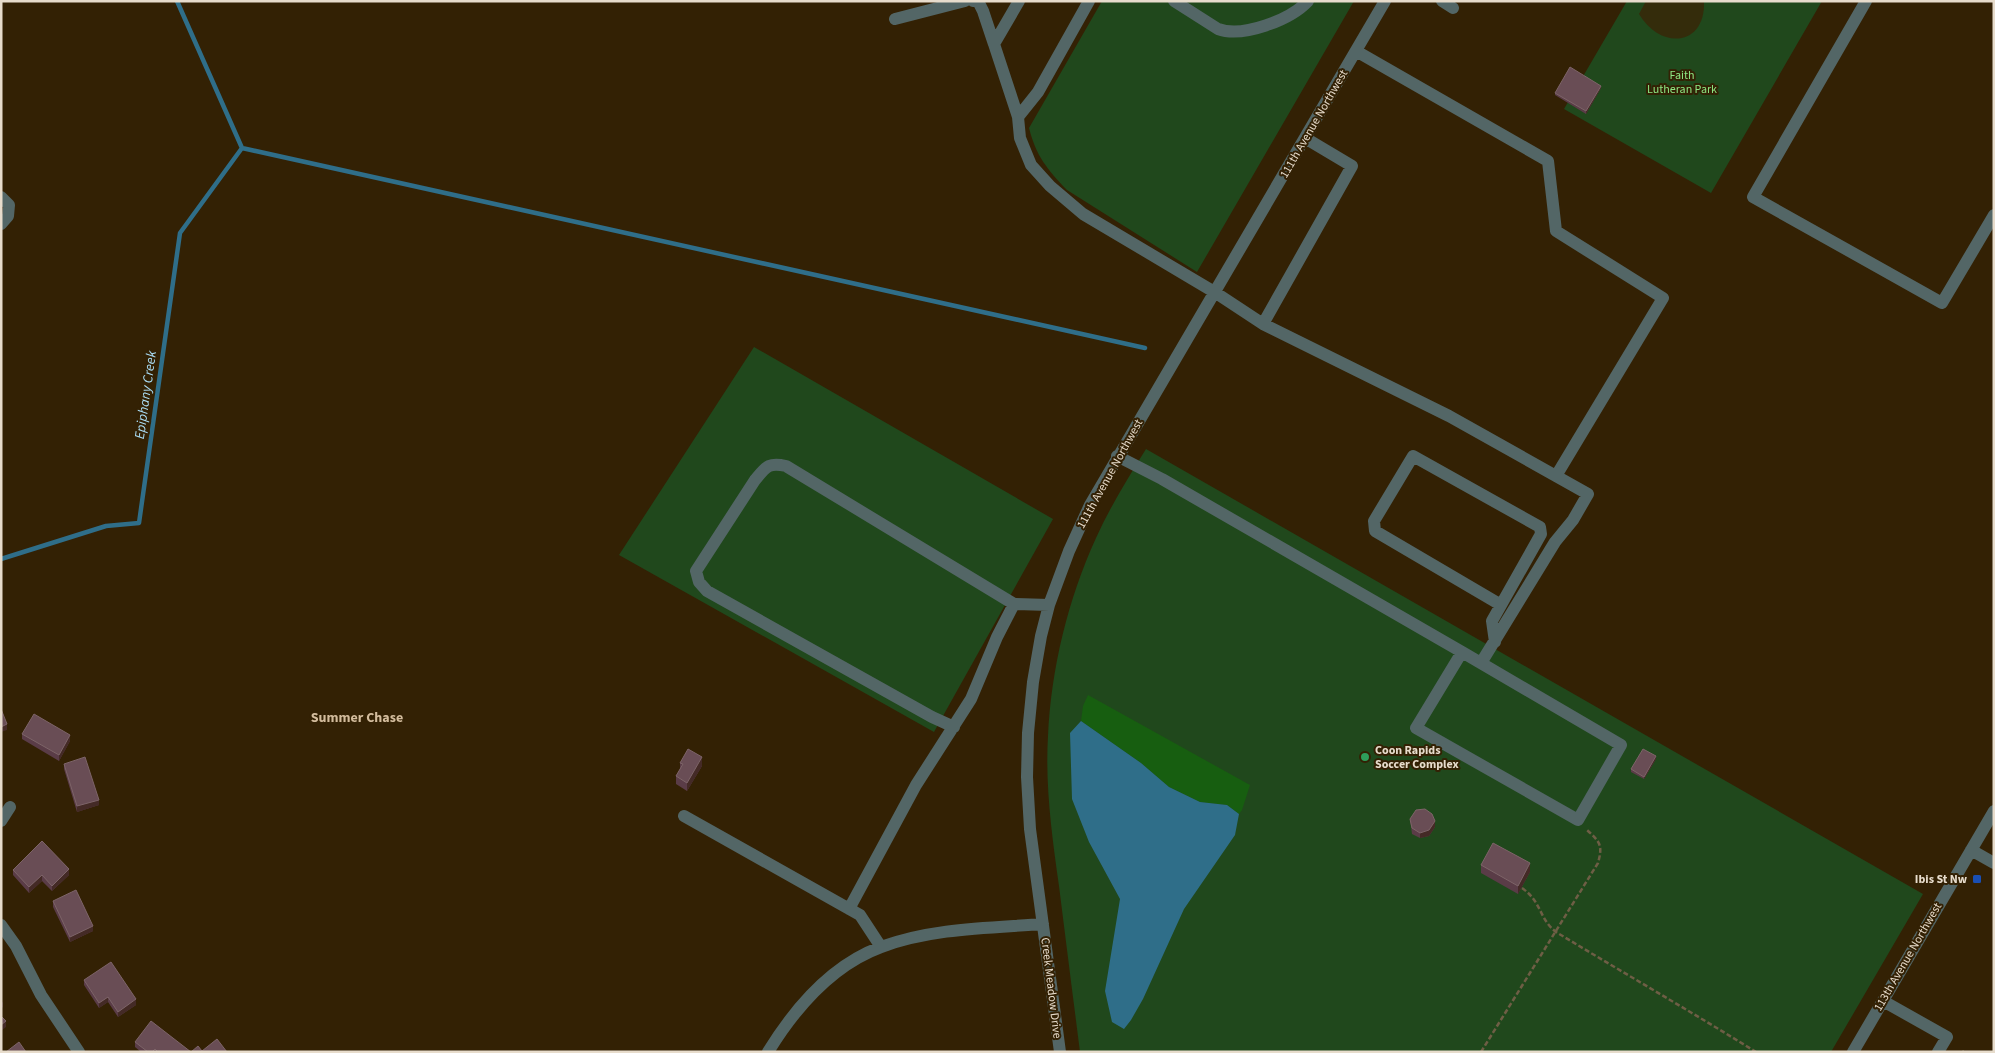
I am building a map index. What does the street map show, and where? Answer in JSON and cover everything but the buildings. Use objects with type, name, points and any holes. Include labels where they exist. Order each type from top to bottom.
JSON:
[{"type":"street","points":[[895,19],[965,1]]},
{"type":"street","points":[[973,1],[978,1],[983,11],[1018,117],[1020,138],[1031,165],[1050,186],[1083,214],[1216,293],[1263,324],[1450,416],[1588,494],[1573,520],[1555,542],[1481,663]]},
{"type":"street","points":[[994,44],[1019,1]]},
{"type":"street","points":[[1018,117],[1038,92],[1089,1]]},
{"type":"street","points":[[1174,1],[1218,29],[1226,32],[1236,32],[1286,18],[1299,11],[1308,1]]},
{"type":"street","name":"111th Avenue Northwest","points":[[1043,924],[1030,829],[1027,768],[1028,733],[1033,682],[1041,636],[1069,552],[1090,505],[1117,456],[1216,293],[1385,1]]},
{"type":"street","points":[[1866,1],[1753,197],[1942,303],[1994,215]]},
{"type":"street","points":[[1356,51],[1548,161],[1556,230],[1663,298],[1556,476]]},
{"type":"street","points":[[1263,324],[1352,166],[1305,138]]},
{"type":"street","points":[[1,224],[8,216],[5,201]]},
{"type":"street","points":[[1117,456],[1162,479],[1462,652],[1481,663],[1621,745],[1578,820],[1416,728],[1462,652]]},
{"type":"street","points":[[1495,642],[1492,621],[1541,534],[1540,527],[1413,456],[1374,521],[1375,531],[1501,605]]},
{"type":"street","points":[[954,727],[932,718],[707,591],[699,582],[696,571],[755,480],[766,467],[775,464],[786,466],[1014,604],[1050,605]]},
{"type":"street","points":[[849,909],[916,785],[971,698],[997,637],[1014,604]]},
{"type":"street","points":[[1,821],[10,807]]},
{"type":"street","name":"113th Avenue Northwest","points":[[1853,1052],[1994,811]]},
{"type":"street","points":[[684,816],[860,915],[881,947]]},
{"type":"street","points":[[1971,850],[1994,863]]},
{"type":"street","points":[[768,1052],[784,1026],[810,995],[835,974],[866,954],[881,947],[907,939],[946,932],[1043,924]]},
{"type":"street","name":"Creek Meadow Drive","points":[[1043,924],[1060,1052]]},
{"type":"street","points":[[1,925],[16,946],[41,995],[79,1052]]},
{"type":"street","points":[[1883,1002],[1947,1036],[1938,1052]]},
{"type":"path","points":[[1481,1052],[1598,863],[1602,851],[1599,842],[1578,820]]},
{"type":"path","points":[[1522,888],[1536,902],[1547,926],[1756,1052]]},
{"type":"green space","points":[[1102,1],[1354,1],[1197,272],[1067,190],[1043,162],[1035,147],[1029,128]]},
{"type":"green space","name":"Faith Lutheran Park","points":[[1627,1],[1822,1],[1711,193],[1564,109]]},
{"type":"green space","points":[[754,347],[1053,519],[934,732],[619,555]]},
{"type":"green space","name":"Coon Rapids Soccer Complex","points":[[1146,449],[1923,894],[1831,1052],[1080,1052],[1050,811],[1047,755],[1050,711],[1057,660],[1077,585],[1101,526]]},
{"type":"green space","points":[[1088,695],[1250,785],[1239,814],[1227,805],[1200,802],[1169,787],[1141,763],[1081,721],[1083,706]]},
{"type":"sand","points":[[1646,1],[1704,1],[1703,16],[1698,27],[1690,35],[1670,38],[1659,34],[1648,26],[1639,14]]},
{"type":"water","points":[[1081,721],[1141,763],[1169,787],[1200,802],[1227,805],[1239,814],[1235,835],[1184,909],[1143,999],[1124,1029],[1112,1022],[1105,991],[1120,899],[1089,842],[1072,799],[1070,733]]},
{"type":"waterway","points":[[177,1],[242,148]]},
{"type":"waterway","points":[[242,148],[1145,348]]},
{"type":"waterway","name":"Epiphany Creek","points":[[1,559],[106,526],[139,523],[180,233],[242,148]]},
{"type":"place","name":"Coon Rapids Soccer Complex","points":[[1365,757]]},
{"type":"place","name":"Ibis St Nw","points":[[1977,879]]},
{"type":"district","name":"Summer Chase","points":[[357,718]]}]
